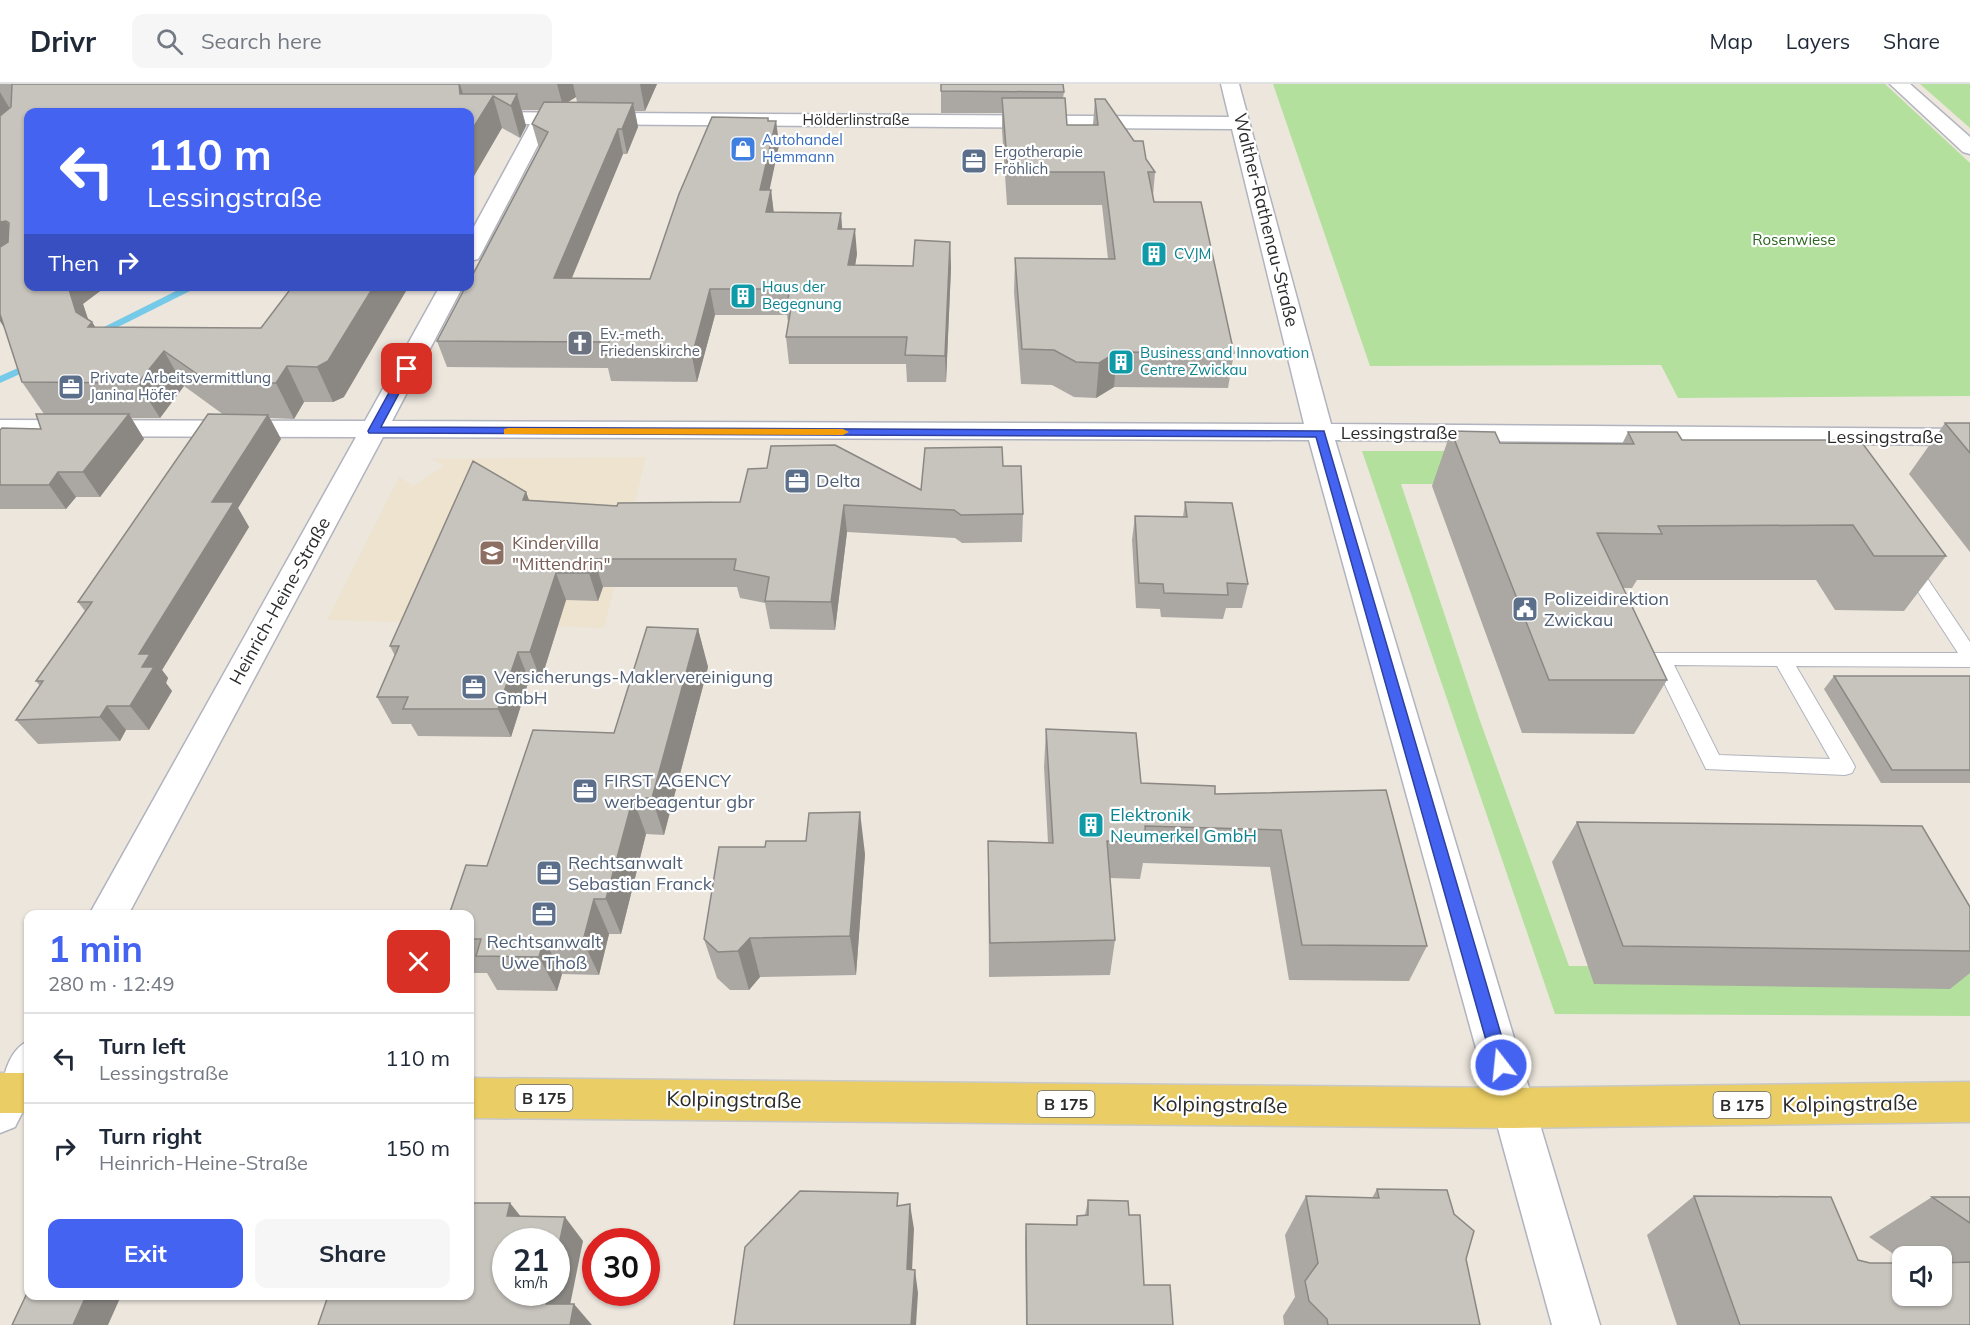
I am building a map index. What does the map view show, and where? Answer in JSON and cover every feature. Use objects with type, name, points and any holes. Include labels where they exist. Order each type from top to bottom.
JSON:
[{"type":"main road","name":"Kolpingstraße","points":[[474,1098],[1514,1108],[1970,1102]]},
{"type":"street","name":"Walther-Rathenau-Straße","points":[[1230,84],[1242,123],[1320,433],[1576,1325]]},
{"type":"street","points":[[1899,84],[1970,148]]},
{"type":"street","name":"Hölderlinstraße","points":[[474,118],[543,118],[571,112],[1242,123]]},
{"type":"street","points":[[474,247],[543,118]]},
{"type":"street","name":"Heinrich-Heine-Straße","points":[[111,910],[449,291]]},
{"type":"street","name":"Lessingstraße","points":[[0,428],[1554,433],[1830,446],[1970,437]]},
{"type":"lane","points":[[1900,551],[1970,658]]},
{"type":"lane","points":[[1783,660],[1845,767],[1713,763],[1661,658],[1783,660],[1970,658]]},
{"type":"shaded area","name":"Kindervilla \"Mittendrin\"","points":[[646,457],[604,628],[327,620],[399,477],[413,486],[444,466],[432,459]]},
{"type":"green space","name":"Rosenwiese","points":[[1273,84],[1885,84],[1970,163],[1970,396],[1678,398],[1661,365],[1370,366]]},
{"type":"green space","points":[[1920,84],[1970,84],[1970,128]]},
{"type":"green space","points":[[1362,451],[1547,451],[1566,484],[1401,484],[1479,718],[1569,966],[1970,968],[1970,1016],[1555,1014]]},
{"type":"building","points":[[12,84],[459,84],[460,94],[517,94],[511,106],[493,96],[474,127],[474,108],[24,108],[24,291],[70,291],[76,312],[92,322],[88,327],[261,328],[289,291],[371,291],[328,361],[317,367],[287,366],[276,383],[210,383],[164,351],[138,383],[22,382],[0,314],[0,247],[8,242],[9,223],[0,222],[0,116],[11,107]]},
{"type":"building","points":[[941,84],[1063,84],[1064,92],[941,91]]},
{"type":"building","points":[[1002,98],[1065,98],[1067,125],[1098,125],[1095,99],[1105,99],[1134,141],[1143,141],[1146,159],[1155,172],[1148,172],[1154,202],[1201,202],[1234,353],[1117,352],[1099,363],[1076,362],[1054,350],[1022,349],[1015,258],[1115,259],[1104,172],[1008,172]]},
{"type":"building","points":[[544,102],[633,103],[622,129],[618,129],[554,278],[650,279],[679,194],[712,117],[768,118],[768,121],[776,121],[760,190],[771,190],[766,212],[841,213],[838,229],[855,229],[848,265],[913,266],[915,240],[950,242],[945,356],[905,355],[907,337],[786,337],[791,308],[786,308],[790,289],[710,289],[692,356],[604,355],[609,342],[437,341],[463,291],[474,291],[474,272],[548,132],[532,124]]},
{"type":"building","points":[[36,414],[129,414],[83,472],[58,472],[49,485],[0,485],[0,430],[2,428],[41,429]]},
{"type":"building","points":[[208,414],[268,415],[212,502],[234,502],[139,654],[150,654],[142,667],[154,667],[130,706],[107,706],[100,717],[16,720],[43,681],[36,681],[92,602],[78,602]]},
{"type":"building","points":[[1945,423],[1970,423],[1970,453]]},
{"type":"building","points":[[1451,431],[1495,432],[1500,443],[1634,444],[1628,432],[1677,432],[1682,440],[1860,440],[1946,556],[1874,556],[1853,525],[1658,526],[1662,534],[1597,533],[1667,680],[1549,680]]},
{"type":"building","points":[[835,445],[921,490],[925,448],[1002,447],[1003,466],[1021,466],[1023,514],[961,515],[954,510],[844,505],[831,602],[765,601],[769,577],[734,570],[736,559],[594,559],[589,573],[556,573],[530,652],[518,652],[498,709],[403,709],[408,697],[377,697],[399,646],[390,646],[473,461],[526,492],[523,500],[617,506],[618,503],[740,502],[748,469],[767,468],[771,446]]},
{"type":"building","points":[[1185,502],[1232,503],[1248,584],[1227,583],[1228,595],[1164,593],[1163,584],[1139,583],[1135,516],[1187,517]]},
{"type":"building","points":[[647,627],[698,629],[652,798],[633,798],[606,899],[594,899],[583,941],[544,939],[539,957],[476,956],[481,939],[474,939],[474,910],[451,910],[466,865],[487,866],[533,730],[614,733]]},
{"type":"building","points":[[1834,676],[1970,676],[1970,770],[1892,770]]},
{"type":"building","points":[[1046,729],[1136,733],[1141,783],[1215,786],[1215,794],[1386,790],[1427,946],[1302,945],[1281,830],[1145,826],[1146,843],[1107,841],[1115,940],[990,943],[988,841],[1053,843]]},
{"type":"building","points":[[860,812],[850,936],[750,938],[738,951],[718,952],[704,939],[719,847],[765,847],[766,841],[806,841],[809,813]]},
{"type":"building","points":[[1577,822],[1922,826],[1970,907],[1970,951],[1623,946]]},
{"type":"building","points":[[1377,1189],[1447,1190],[1454,1214],[1474,1231],[1466,1259],[1480,1325],[1328,1325],[1327,1319],[1309,1301],[1305,1281],[1318,1263],[1306,1196],[1379,1198]]},
{"type":"building","points":[[800,1191],[898,1193],[897,1206],[910,1204],[907,1269],[915,1270],[911,1325],[734,1325],[745,1247]]},
{"type":"building","points":[[1694,1196],[1831,1197],[1858,1260],[1870,1263],[1892,1263],[1892,1306],[1952,1306],[1952,1263],[1970,1262],[1970,1325],[1740,1325]]},
{"type":"building","points":[[1932,1197],[1970,1197],[1970,1223]]},
{"type":"building","points":[[1088,1200],[1128,1201],[1129,1215],[1140,1215],[1144,1285],[1170,1285],[1173,1325],[1027,1325],[1026,1224],[1077,1225],[1077,1216],[1088,1215]]},
{"type":"building","points":[[474,1203],[510,1203],[507,1216],[565,1217],[563,1228],[492,1228],[492,1306],[570,1306],[574,1304],[570,1325],[318,1325],[327,1300],[474,1300]]},
{"type":"building","points":[[24,1300],[84,1300],[73,1325],[12,1325]]},
{"type":"waterway","points":[[92,336],[185,291]]},
{"type":"waterway","points":[[0,380],[36,363]]},
{"type":"slow traffic","points":[[508,431],[843,432]]},
{"type":"place","name":"Autohandel Hemmann","points":[[743,149]]},
{"type":"place","name":"Ergotherapie Fröhlich","points":[[974,161]]},
{"type":"place","name":"CVJM","points":[[1154,254]]},
{"type":"place","name":"Haus der Begegnung","points":[[743,296]]},
{"type":"place","name":"Ev.-meth. Friedenskirche","points":[[580,343]]},
{"type":"place","name":"Business and Innovation Centre Zwickau","points":[[1121,362]]},
{"type":"place","name":"Private Arbeitsvermittlung Janina Höfer","points":[[71,387]]},
{"type":"place","name":"Delta","points":[[797,481]]},
{"type":"place","name":"Kindervilla \"Mittendrin\"","points":[[492,553]]},
{"type":"place","name":"Polizeidirektion Zwickau","points":[[1525,609]]},
{"type":"place","name":"Versicherungs-Maklervereinigung GmbH","points":[[474,687]]},
{"type":"place","name":"FIRST AGENCY werbeagentur gbr","points":[[585,791]]},
{"type":"place","name":"Elektronik Neumerkel GmbH","points":[[1091,825]]},
{"type":"place","name":"Rechtsanwalt Sebastian Franck","points":[[549,873]]},
{"type":"place","name":"Rechtsanwalt Uwe Thoß","points":[[544,914]]},
{"type":"route","points":[[407,369],[373,431],[1320,433],[1501,1065]]}]
